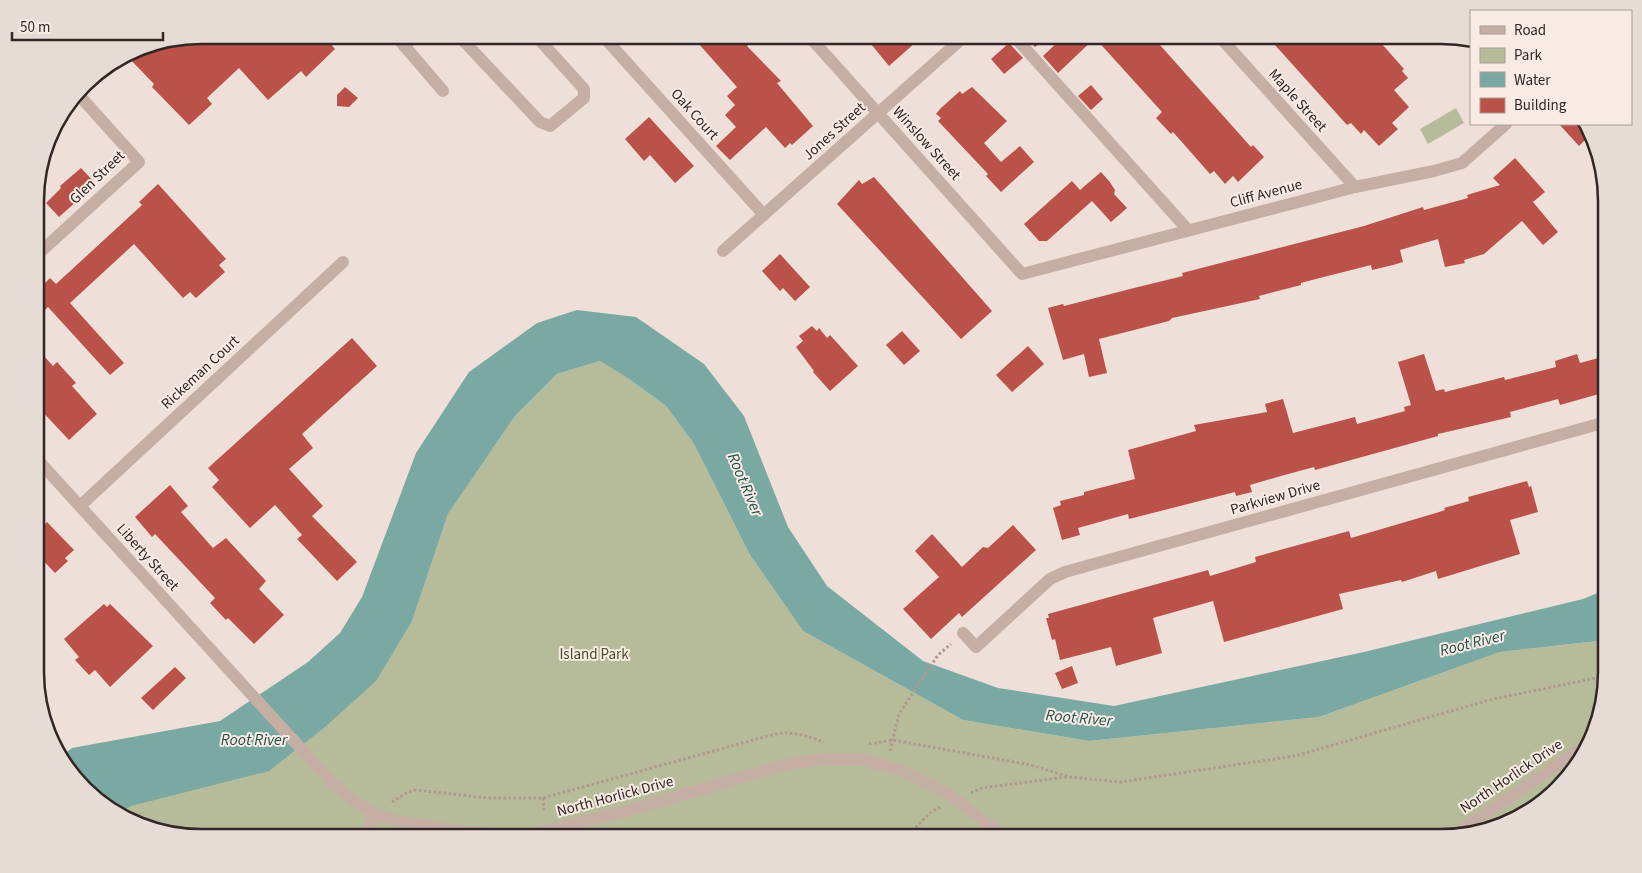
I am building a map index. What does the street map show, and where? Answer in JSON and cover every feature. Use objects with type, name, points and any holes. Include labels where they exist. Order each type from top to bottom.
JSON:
[{"type":"street","points":[[466,44],[540,122],[550,126],[584,98],[585,94],[584,89],[543,44]]},
{"type":"street","name":"Oak Court","points":[[610,44],[764,215]]},
{"type":"street","name":"Winslow Street","points":[[816,44],[1022,274]]},
{"type":"street","name":"Jones Street","points":[[723,251],[956,44]]},
{"type":"street","points":[[1021,44],[1188,230]]},
{"type":"street","name":"Maple Street","points":[[1226,44],[1355,187]]},
{"type":"street","points":[[404,46],[443,91]]},
{"type":"street","name":"Glen Street","points":[[44,249],[139,162],[82,99]]},
{"type":"street","name":"Cliff Avenue","points":[[1022,274],[1355,187],[1434,171],[1462,163],[1505,125]]},
{"type":"street","name":"Rickeman Court","points":[[80,506],[343,262]]},
{"type":"street","name":"Parkview Drive","points":[[963,633],[976,647],[1050,579],[1064,572],[1598,424]]},
{"type":"street","name":"Liberty Street","points":[[44,467],[236,678]]},
{"type":"street","name":"North Horlick Drive","points":[[236,678],[345,795],[375,814],[414,825],[453,829]]},
{"type":"street","name":"North Horlick Drive","points":[[1465,827],[1576,752]]},
{"type":"street","name":"North Horlick Drive","points":[[549,829],[627,810],[784,765],[824,760],[861,759],[900,770],[956,800],[994,829]]},
{"type":"street","points":[[369,829],[375,814]]},
{"type":"path","points":[[886,766],[899,714],[938,655]]},
{"type":"path","points":[[859,746],[894,740],[1031,765],[1069,777],[1120,782],[1295,756],[1489,700],[1598,678]]},
{"type":"path","points":[[375,814],[400,796],[416,790],[488,798],[543,798],[775,734],[789,732],[801,734],[827,743]]},
{"type":"path","points":[[914,829],[932,811],[982,788],[1069,777]]},
{"type":"path","points":[[543,798],[544,813]]},
{"type":"green space","points":[[1456,108],[1464,123],[1428,144],[1420,129]]},
{"type":"green space","name":"Island Park","points":[[600,361],[666,406],[694,444],[750,555],[803,631],[963,720],[1089,741],[1319,717],[1500,652],[1598,641],[1598,682],[1590,723],[1582,742],[1559,776],[1528,803],[1492,821],[1451,829],[201,829],[180,828],[160,824],[124,809],[412,621],[448,514],[515,416],[557,374]]},
{"type":"water","name":"Root River","points":[[577,310],[636,317],[704,364],[744,416],[788,527],[827,586],[923,661],[998,688],[1114,706],[1364,652],[1583,599],[1598,593],[1598,641],[1500,652],[1319,717],[1089,741],[963,720],[803,631],[750,555],[694,444],[666,406],[600,361],[557,374],[515,416],[448,514],[412,621],[376,681],[325,727],[269,771],[131,806],[125,809],[105,797],[90,783],[76,768],[66,753],[72,748],[220,721],[308,662],[340,633],[362,597],[416,453],[469,372],[537,323]]},
{"type":"building","points":[[331,44],[335,49],[306,77],[301,71],[268,100],[239,68],[207,98],[212,104],[189,125],[152,87],[154,84],[131,60],[150,52],[180,45]]},
{"type":"building","points":[[699,44],[749,44],[747,46],[781,81],[777,83],[813,126],[792,145],[790,143],[785,148],[766,127],[730,160],[716,146],[736,127],[725,115],[735,105],[727,96],[737,87]]},
{"type":"building","points":[[871,44],[914,44],[889,66]]},
{"type":"building","points":[[1008,44],[1023,58],[1004,74],[991,59]]},
{"type":"building","points":[[1056,44],[1089,44],[1058,73],[1043,56]]},
{"type":"building","points":[[1100,44],[1159,44],[1251,147],[1253,145],[1264,157],[1238,182],[1233,176],[1225,184],[1214,171],[1210,174],[1173,132],[1171,134],[1156,118],[1162,112]]},
{"type":"building","points":[[1274,44],[1382,44],[1404,69],[1402,71],[1408,78],[1394,90],[1409,107],[1392,123],[1398,129],[1379,146],[1364,130],[1361,134],[1351,123],[1347,125]]},
{"type":"building","points":[[1091,85],[1103,99],[1091,110],[1078,96]]},
{"type":"building","points":[[345,87],[358,98],[349,107],[337,106],[337,95]]},
{"type":"building","points":[[972,87],[1007,121],[984,143],[1001,162],[1020,146],[1034,162],[1001,192],[986,176],[988,174],[938,121],[941,118],[936,114],[960,91],[962,94]]},
{"type":"building","points":[[649,117],[694,166],[675,183],[650,155],[644,161],[625,139]]},
{"type":"building","points":[[1560,125],[1578,125],[1585,140],[1579,146]]},
{"type":"building","points":[[1515,158],[1545,192],[1533,202],[1558,232],[1543,245],[1522,221],[1484,254],[1464,260],[1465,263],[1445,267],[1438,239],[1400,250],[1403,262],[1393,265],[1372,270],[1371,265],[1301,283],[1301,285],[1259,296],[1260,299],[1172,318],[1169,321],[1099,339],[1107,373],[1089,377],[1084,354],[1063,360],[1048,308],[1063,304],[1064,306],[1183,276],[1182,273],[1364,226],[1423,207],[1424,210],[1468,198],[1467,195],[1500,185],[1493,178]]},
{"type":"building","points":[[81,168],[96,184],[59,217],[46,203],[61,188],[60,186]]},
{"type":"building","points":[[1101,172],[1115,190],[1114,194],[1127,208],[1111,222],[1092,201],[1047,241],[1039,241],[1024,224],[1072,181],[1080,190]]},
{"type":"building","points":[[874,177],[992,311],[961,339],[837,204],[859,180],[862,184]]},
{"type":"building","points":[[158,184],[226,259],[219,265],[225,272],[196,298],[190,292],[183,298],[134,244],[70,303],[124,363],[110,375],[48,307],[44,311],[44,284],[50,278],[56,284],[142,205],[139,202]]},
{"type":"building","points":[[780,254],[810,287],[795,301],[783,288],[780,291],[762,271]]},
{"type":"building","points":[[812,326],[817,331],[819,328],[827,338],[830,335],[858,366],[830,391],[813,372],[796,347],[803,341],[799,336]]},
{"type":"building","points":[[902,331],[920,351],[904,365],[886,345]]},
{"type":"building","points":[[352,338],[377,366],[302,434],[313,448],[289,469],[323,506],[312,516],[357,562],[337,581],[297,539],[302,535],[275,505],[250,528],[212,487],[219,480],[208,468]]},
{"type":"building","points":[[1028,346],[1044,364],[1012,392],[996,375]]},
{"type":"building","points":[[1424,354],[1436,391],[1444,389],[1445,392],[1504,377],[1505,380],[1556,367],[1555,361],[1577,354],[1580,363],[1598,358],[1598,394],[1560,405],[1558,399],[1510,412],[1511,417],[1438,434],[1438,436],[1315,470],[1314,467],[1281,476],[1250,485],[1252,492],[1236,496],[1235,492],[1129,519],[1128,514],[1078,528],[1080,535],[1062,540],[1053,508],[1061,505],[1060,501],[1084,495],[1084,492],[1135,479],[1128,450],[1196,431],[1194,425],[1267,412],[1265,404],[1283,399],[1293,433],[1355,417],[1357,424],[1405,411],[1404,407],[1411,405],[1398,362]]},
{"type":"building","points":[[44,356],[53,366],[57,362],[76,383],[72,386],[97,414],[69,440],[44,413]]},
{"type":"building","points":[[1527,481],[1529,487],[1531,486],[1538,512],[1510,520],[1520,554],[1438,579],[1436,571],[1402,582],[1401,580],[1339,594],[1343,609],[1224,642],[1213,601],[1153,618],[1162,653],[1116,666],[1111,647],[1060,660],[1055,639],[1052,640],[1046,618],[1049,618],[1048,614],[1208,570],[1210,576],[1256,562],[1255,557],[1349,531],[1351,538],[1445,510],[1444,508],[1469,501],[1468,497]]},
{"type":"building","points":[[170,485],[188,506],[181,512],[213,548],[226,538],[266,581],[259,589],[284,615],[254,644],[228,618],[226,620],[210,603],[215,598],[155,534],[152,537],[135,517]]},
{"type":"building","points":[[47,522],[74,550],[65,558],[68,561],[55,573],[44,561],[44,523]]},
{"type":"building","points":[[1013,525],[1036,550],[962,617],[959,613],[931,639],[903,609],[939,577],[915,551],[932,534],[962,567],[983,547],[988,548]]},
{"type":"building","points":[[104,604],[107,607],[110,604],[153,646],[110,687],[95,670],[89,675],[75,660],[79,657],[64,639]]},
{"type":"building","points":[[1072,666],[1078,683],[1062,689],[1055,673]]},
{"type":"building","points":[[175,667],[186,678],[153,710],[141,698]]}]
